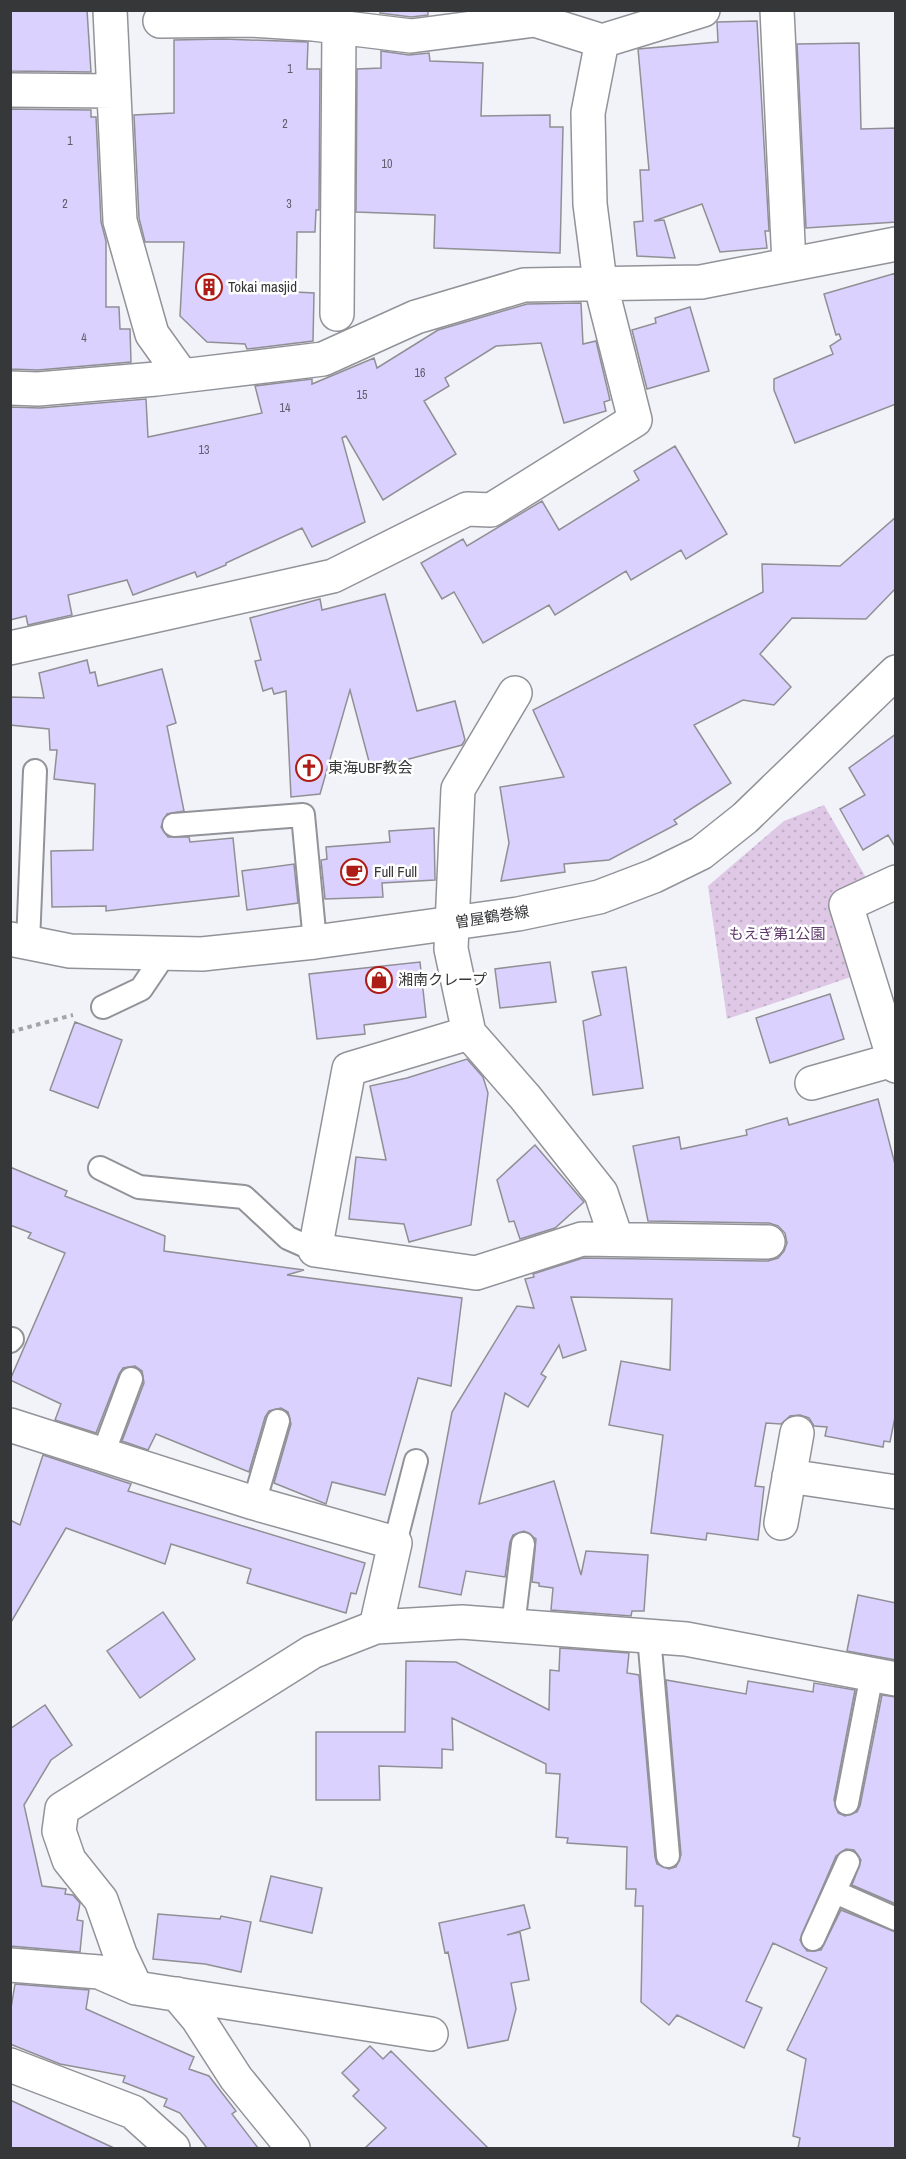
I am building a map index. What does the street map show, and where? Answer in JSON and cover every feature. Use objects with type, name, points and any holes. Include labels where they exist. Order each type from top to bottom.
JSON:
[{"type":"street","points":[[110,10],[120,221],[152,334],[182,376]]},
{"type":"street","points":[[160,21],[249,15],[411,36],[536,15],[602,41],[703,10]]},
{"type":"street","points":[[777,10],[789,264]]},
{"type":"street","points":[[336,314],[339,27]]},
{"type":"street","points":[[10,648],[333,576],[466,509],[491,510],[635,420],[600,282],[590,204],[588,113],[602,41]]},
{"type":"street","points":[[10,90],[114,91]]},
{"type":"street","points":[[10,388],[38,389],[182,376],[323,359],[416,317],[524,285],[701,282],[896,244]]},
{"type":"street","name":"曽屋鶴巻線","points":[[19,941],[70,951],[164,955],[202,954],[315,942],[518,914],[599,897],[654,876],[701,853],[745,818],[896,672]]},
{"type":"street","points":[[515,693],[458,789],[451,949],[469,1033],[525,1097],[601,1193],[616,1238]]},
{"type":"street","points":[[812,1083],[894,1063],[886,1004],[846,904],[896,882]]},
{"type":"street","points":[[469,1033],[349,1069],[315,1250],[476,1273],[582,1239],[768,1242]]},
{"type":"street","points":[[11,1426],[254,1503],[395,1543],[376,1627]]},
{"type":"street","points":[[781,1523],[797,1433]]},
{"type":"street","points":[[789,1476],[896,1492]]},
{"type":"street","points":[[136,1988],[120,1954],[101,1900],[69,1860],[59,1832],[62,1809],[312,1652],[376,1627],[462,1622],[686,1639],[884,1677]]},
{"type":"street","points":[[10,1965],[99,1972],[136,1988],[431,2034]]},
{"type":"street","points":[[177,1994],[198,2019],[236,2078],[293,2148]]},
{"type":"street","points":[[10,2065],[133,2112],[173,2148]]},
{"type":"lane","points":[[19,941],[35,771]]},
{"type":"lane","points":[[174,825],[303,815],[315,942]]},
{"type":"lane","points":[[103,1007],[141,989],[164,955]]},
{"type":"lane","points":[[100,1168],[139,1187],[244,1197],[288,1238],[315,1250]]},
{"type":"lane","points":[[103,1454],[131,1379]]},
{"type":"lane","points":[[254,1503],[278,1421]]},
{"type":"lane","points":[[395,1543],[416,1461]]},
{"type":"lane","points":[[513,1626],[523,1544]]},
{"type":"lane","points":[[649,1636],[668,1856]]},
{"type":"lane","points":[[847,1803],[884,1677]]},
{"type":"lane","points":[[813,1940],[848,1862]]},
{"type":"lane","points":[[835,1892],[896,1919]]},
{"type":"path","points":[[10,1032],[103,1007]]},
{"type":"green space","name":"もえぎ第1公園","points":[[824,805],[868,881],[831,899],[851,977],[727,1019],[708,886],[784,821]]},
{"type":"building","points":[[10,10],[87,10],[91,72],[10,71]]},
{"type":"building","points":[[380,10],[428,10],[428,15],[411,17],[380,13]]},
{"type":"building","points":[[757,21],[769,231],[765,231],[767,248],[720,252],[702,204],[654,221],[664,220],[675,258],[637,256],[634,222],[643,221],[640,170],[649,170],[638,49],[718,42],[717,22]]},
{"type":"building","points":[[174,40],[308,42],[307,69],[320,69],[319,210],[316,210],[315,232],[297,232],[296,292],[314,293],[313,341],[247,349],[245,344],[207,342],[180,316],[184,242],[145,242],[139,218],[134,115],[174,113]]},
{"type":"building","points":[[859,43],[861,129],[896,128],[896,222],[806,228],[797,44]]},
{"type":"building","points":[[381,51],[409,55],[429,53],[430,61],[483,63],[481,116],[550,115],[550,127],[563,127],[560,253],[434,248],[435,215],[356,212],[357,69],[381,68]]},
{"type":"building","points":[[10,109],[91,110],[91,117],[96,117],[101,222],[106,241],[106,307],[119,307],[120,329],[130,329],[131,362],[38,370],[10,369]]},
{"type":"building","points":[[896,273],[896,404],[795,443],[774,390],[774,379],[833,354],[830,346],[841,339],[839,334],[836,335],[824,294]]},
{"type":"building","points":[[581,303],[583,344],[596,341],[610,400],[604,402],[606,411],[564,423],[541,343],[496,346],[445,378],[449,386],[424,401],[456,454],[383,500],[346,436],[342,438],[365,522],[312,547],[302,528],[197,577],[195,572],[133,595],[127,580],[68,595],[72,615],[28,625],[26,616],[10,620],[10,407],[40,408],[146,399],[148,437],[262,413],[255,386],[312,379],[312,384],[374,358],[377,368],[438,330],[527,304]]},
{"type":"building","points":[[690,307],[709,371],[647,389],[632,330],[656,323],[655,318]]},
{"type":"building","points":[[675,446],[727,534],[686,559],[681,550],[631,580],[626,571],[555,615],[549,605],[483,643],[454,592],[442,599],[421,563],[463,539],[467,546],[542,501],[559,530],[639,480],[634,471]]},
{"type":"building","points":[[896,517],[896,588],[866,619],[792,618],[760,654],[791,687],[774,705],[743,700],[694,725],[731,783],[674,820],[677,824],[609,860],[564,864],[565,872],[501,881],[509,843],[500,787],[564,777],[533,710],[763,592],[762,564],[840,566]]},
{"type":"building","points":[[385,594],[417,711],[455,701],[465,740],[462,745],[371,769],[350,690],[320,794],[291,797],[286,691],[274,694],[272,688],[263,691],[255,661],[261,660],[250,618],[320,599],[322,610]]},
{"type":"building","points":[[87,660],[90,673],[95,672],[98,686],[162,669],[176,723],[167,726],[184,811],[167,814],[161,827],[168,837],[189,837],[190,842],[233,838],[239,896],[106,911],[106,906],[52,907],[51,851],[93,850],[95,784],[54,779],[57,750],[50,750],[49,729],[10,725],[10,697],[44,698],[39,673]]},
{"type":"building","points":[[896,734],[896,848],[888,835],[863,850],[840,809],[865,795],[849,768]]},
{"type":"building","points":[[434,828],[435,880],[382,883],[383,897],[325,899],[321,860],[327,859],[326,847],[390,842],[389,831]]},
{"type":"building","points":[[294,864],[298,903],[247,910],[242,871]]},
{"type":"building","points":[[420,962],[426,1017],[364,1025],[365,1034],[317,1039],[309,974]]},
{"type":"building","points":[[550,962],[556,1002],[500,1008],[495,969]]},
{"type":"building","points":[[626,967],[643,1088],[593,1095],[583,1021],[601,1015],[592,972]]},
{"type":"building","points":[[830,994],[844,1039],[770,1063],[756,1018]]},
{"type":"building","points":[[75,1022],[122,1040],[98,1108],[50,1090]]},
{"type":"building","points":[[467,1059],[483,1077],[488,1093],[471,1225],[409,1242],[404,1224],[349,1219],[356,1157],[386,1160],[370,1086],[407,1078]]},
{"type":"building","points":[[878,1099],[896,1168],[896,1412],[890,1442],[884,1441],[883,1447],[825,1436],[827,1427],[814,1426],[809,1418],[800,1415],[790,1416],[781,1424],[766,1423],[755,1486],[764,1487],[758,1540],[707,1533],[706,1540],[651,1533],[663,1435],[609,1425],[621,1361],[670,1370],[672,1299],[571,1297],[586,1350],[563,1358],[559,1345],[541,1374],[546,1377],[528,1407],[505,1393],[479,1504],[554,1481],[581,1575],[586,1551],[648,1555],[644,1611],[632,1611],[631,1616],[551,1610],[553,1588],[539,1586],[539,1583],[532,1582],[536,1539],[524,1531],[513,1535],[510,1542],[505,1577],[466,1571],[461,1595],[419,1587],[452,1412],[517,1306],[534,1308],[525,1279],[534,1277],[533,1274],[583,1258],[768,1261],[778,1258],[784,1251],[787,1243],[785,1233],[778,1226],[769,1223],[648,1221],[633,1146],[679,1137],[681,1149],[747,1135],[746,1130],[787,1118],[789,1125]]},
{"type":"building","points":[[535,1145],[584,1202],[555,1228],[520,1239],[514,1221],[509,1222],[497,1180]]},
{"type":"building","points":[[10,1167],[67,1191],[65,1196],[165,1236],[164,1251],[304,1270],[287,1275],[462,1298],[451,1386],[418,1378],[385,1495],[332,1482],[326,1504],[274,1483],[291,1424],[288,1412],[281,1408],[269,1411],[265,1417],[249,1472],[156,1434],[148,1450],[122,1441],[144,1383],[142,1371],[135,1366],[123,1368],[119,1374],[96,1433],[55,1420],[61,1404],[10,1380],[65,1253],[28,1238],[31,1233],[10,1225]]},
{"type":"building","points":[[43,1455],[131,1484],[128,1491],[365,1563],[356,1594],[351,1593],[346,1613],[247,1583],[251,1569],[171,1544],[165,1564],[66,1528],[10,1624],[10,1520],[20,1525]]},
{"type":"building","points":[[858,1595],[896,1603],[896,1660],[847,1651]]},
{"type":"building","points":[[163,1612],[195,1659],[140,1698],[107,1651]]},
{"type":"building","points":[[560,1648],[629,1653],[627,1673],[639,1675],[655,1857],[657,1864],[669,1869],[676,1867],[681,1855],[666,1680],[746,1694],[748,1681],[813,1692],[814,1683],[855,1690],[834,1800],[838,1813],[845,1816],[857,1812],[860,1806],[882,1695],[896,1697],[896,1904],[852,1885],[861,1860],[854,1850],[846,1849],[836,1856],[800,1940],[807,1951],[821,1950],[841,1910],[896,1932],[896,2148],[798,2148],[800,2138],[793,2136],[806,2059],[787,2050],[827,1968],[773,1943],[746,2001],[762,2008],[744,2048],[677,2015],[669,2025],[641,2002],[643,1906],[635,1906],[636,1889],[626,1889],[627,1847],[567,1843],[568,1838],[556,1837],[560,1774],[546,1773],[546,1764],[452,1718],[453,1750],[442,1749],[442,1768],[379,1766],[380,1800],[316,1800],[316,1732],[405,1732],[406,1661],[456,1662],[549,1710],[550,1670],[559,1671]]},
{"type":"building","points":[[45,1705],[72,1745],[51,1760],[24,1805],[42,1886],[66,1889],[65,1894],[73,1895],[80,1903],[77,1920],[83,1921],[80,1952],[10,1946],[10,1729]]},
{"type":"building","points":[[271,1876],[322,1888],[312,1933],[260,1921]]},
{"type":"building","points":[[524,1905],[530,1928],[507,1935],[520,1932],[529,1980],[511,1983],[516,2009],[508,2040],[468,2048],[448,1952],[445,1953],[439,1923]]},
{"type":"building","points":[[158,1914],[220,1919],[221,1916],[251,1922],[241,1972],[205,1964],[153,1959]]},
{"type":"building","points":[[15,1984],[89,1990],[86,2009],[194,2057],[189,2069],[209,2076],[236,2111],[232,2114],[258,2148],[207,2148],[180,2113],[164,2106],[167,2099],[123,2082],[125,2076],[60,2064],[10,2044],[10,2014]]},
{"type":"building","points":[[370,2046],[383,2059],[391,2051],[488,2148],[365,2148],[386,2128],[353,2096],[359,2090],[342,2073]]},
{"type":"building","points":[[10,2100],[114,2148],[10,2148]]},
{"type":"place","name":"Tokai masjid","points":[[209,287]]},
{"type":"place","name":"東海UBF教会","points":[[309,768]]},
{"type":"place","name":"Full Full","points":[[354,872]]},
{"type":"place","name":"湘南クレープ","points":[[379,980]]}]
